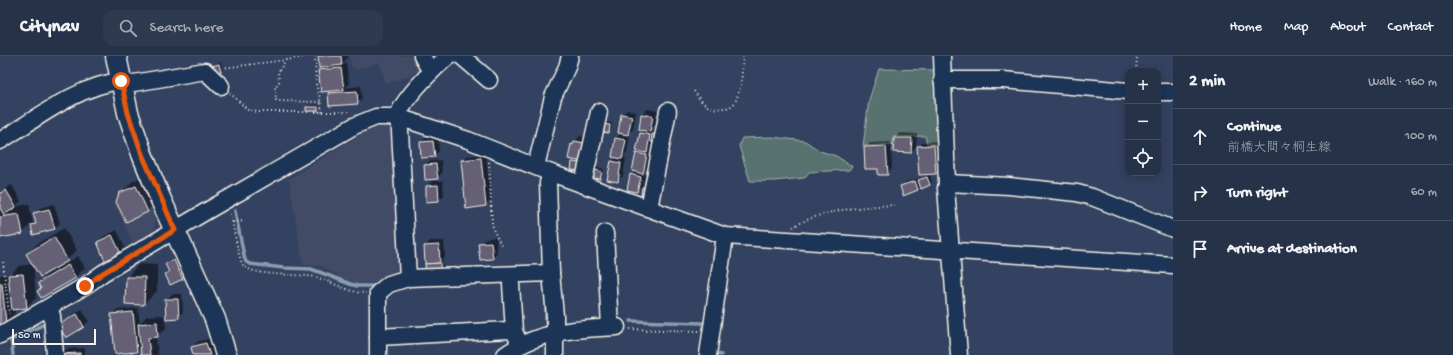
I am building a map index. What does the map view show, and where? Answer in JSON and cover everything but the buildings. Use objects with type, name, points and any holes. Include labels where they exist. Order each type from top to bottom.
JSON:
[{"type":"main road","points":[[116,56],[128,113],[142,154],[215,319],[225,347],[226,355]]},
{"type":"street","points":[[422,56],[431,72]]},
{"type":"street","points":[[408,278],[398,117],[403,106],[431,72],[449,56]]},
{"type":"street","points":[[461,56],[489,80]]},
{"type":"street","points":[[536,166],[553,96],[567,67],[570,56]]},
{"type":"street","points":[[942,56],[946,188],[959,355]]},
{"type":"street","points":[[0,142],[74,96],[111,82],[122,83],[205,71],[222,86]]},
{"type":"street","points":[[942,80],[1003,80],[1125,91]]},
{"type":"street","points":[[1161,92],[1173,92]]},
{"type":"street","points":[[649,208],[668,111]]},
{"type":"street","points":[[583,184],[599,112]]},
{"type":"street","points":[[0,335],[49,307],[175,230],[367,120],[384,116],[398,117],[468,140],[551,173],[725,236],[1173,265]]},
{"type":"street","points":[[551,173],[548,183],[551,272],[555,316],[555,355]]},
{"type":"street","points":[[947,183],[1009,186],[1077,193],[1092,197],[1173,229]]},
{"type":"street","points":[[378,337],[509,330],[517,338],[531,339],[554,332],[618,327],[605,233]]},
{"type":"street","points":[[708,355],[725,236]]},
{"type":"street","points":[[378,355],[378,293],[380,289],[389,284],[408,278],[551,272]]},
{"type":"street","points":[[505,355],[517,338],[512,284]]},
{"type":"street","points":[[49,307],[52,316],[55,355]]},
{"type":"path","points":[[205,71],[309,56]]},
{"type":"path","points":[[315,56],[316,84],[321,102],[322,113]]},
{"type":"path","points":[[694,91],[704,105],[715,110],[730,107],[736,101],[739,92],[743,56]]},
{"type":"path","points":[[1136,68],[1137,56]]},
{"type":"path","points":[[286,60],[278,72],[279,82],[275,87],[276,100],[321,102]]},
{"type":"path","points":[[222,86],[248,110],[257,112],[353,112],[364,114],[367,120]]},
{"type":"path","points":[[489,155],[492,223],[494,231],[502,247]]},
{"type":"path","points":[[782,239],[786,231],[799,224],[828,213],[895,205]]},
{"type":"path","points":[[229,212],[233,222],[241,260],[244,266],[249,269],[262,273],[309,276],[323,279],[354,292],[378,293]]},
{"type":"path","points":[[233,222],[244,221]]},
{"type":"path","points":[[3,262],[10,316],[15,326]]},
{"type":"path","points":[[618,327],[691,330]]},
{"type":"shaded area","points":[[349,56],[416,56],[422,71],[386,84],[380,63],[357,69],[352,67]]},
{"type":"shaded area","points":[[380,126],[396,126],[405,269],[397,278],[378,283],[355,284],[321,266],[303,265],[289,179],[362,133]]},
{"type":"shaded area","points":[[141,181],[157,215],[153,232],[133,244],[115,204],[119,192]]},
{"type":"green space","points":[[879,69],[937,70],[941,144],[927,144],[925,136],[893,137],[893,144],[863,146],[869,100]]},
{"type":"green space","points":[[772,137],[805,141],[820,151],[836,156],[852,166],[849,170],[809,172],[804,178],[774,181],[750,181],[739,146],[742,138]]},
{"type":"waterway","points":[[235,211],[246,262],[250,264],[284,268],[311,269],[357,286],[375,286]]},
{"type":"waterway","points":[[546,305],[546,323]]},
{"type":"waterway","points":[[631,321],[703,323]]},
{"type":"waterway","points":[[13,355],[11,340],[47,323]]},
{"type":"route","points":[[85,286],[103,273],[114,268],[175,230],[142,154],[128,113],[121,81]]}]
